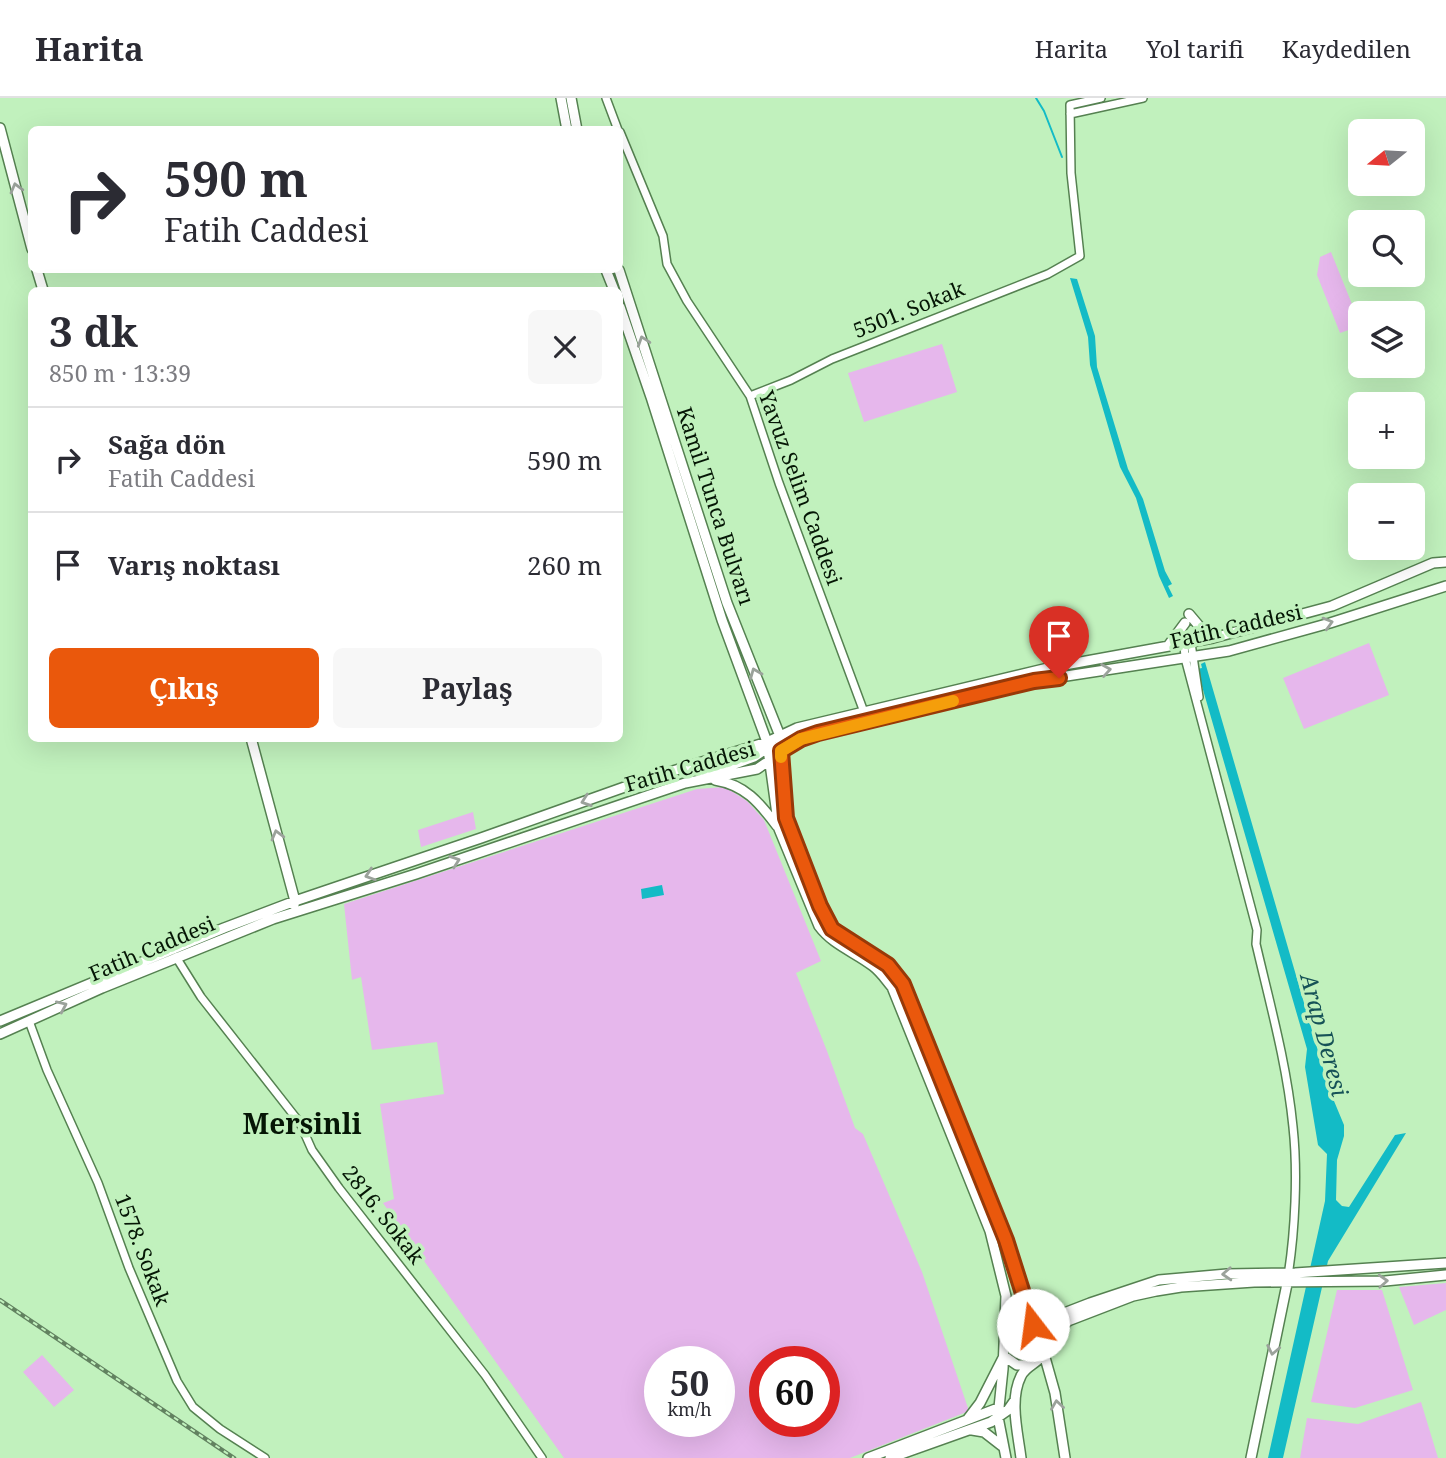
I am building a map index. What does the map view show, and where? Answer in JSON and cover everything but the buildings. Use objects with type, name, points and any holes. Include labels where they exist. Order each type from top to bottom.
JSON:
[{"type":"main road","points":[[561,98],[566,126]]},
{"type":"main road","points":[[571,98],[576,126]]},
{"type":"main road","points":[[0,128],[28,234]]},
{"type":"main road","name":"Kamil Tunca Bulvarı","points":[[620,273],[773,745]]},
{"type":"main road","name":"Kamil Tunca Bulvarı","points":[[623,316],[722,620],[773,745]]},
{"type":"main road","points":[[685,783],[754,757],[818,722],[1048,668],[1213,638],[1332,606],[1433,563],[1446,562]]},
{"type":"main road","name":"Fatih Caddesi","points":[[0,1021],[295,901],[650,778],[818,733],[1034,681],[1229,651],[1330,623],[1446,586]]},
{"type":"main road","points":[[1168,646],[1187,619],[1213,638]]},
{"type":"main road","points":[[252,742],[295,901],[291,910],[273,919]]},
{"type":"main road","points":[[773,745],[769,762],[779,829]]},
{"type":"main road","points":[[773,745],[786,818],[820,906],[832,929],[888,965],[903,984],[1006,1240],[1033,1325]]},
{"type":"main road","name":"Fatih Caddesi","points":[[0,1034],[176,957],[273,919],[685,783],[757,769],[769,762]]},
{"type":"main road","points":[[685,783],[711,779],[727,782],[746,791],[763,806],[779,829],[819,926],[838,944],[875,967],[892,988],[990,1231],[1006,1296],[1004,1356],[998,1412],[1006,1454]]},
{"type":"main road","points":[[890,1458],[998,1412],[1009,1410],[1015,1400],[1021,1376],[1068,1321],[1133,1296],[1181,1287],[1291,1278],[1324,1271],[1446,1263]]},
{"type":"main road","points":[[1033,1325],[1159,1280],[1227,1274],[1321,1282],[1385,1281],[1446,1275]]},
{"type":"main road","points":[[1251,1458],[1291,1278]]},
{"type":"main road","points":[[1004,1333],[1020,1322],[1039,1329],[1055,1393],[1065,1458]]},
{"type":"main road","points":[[1004,1356],[1017,1365],[1033,1365]]},
{"type":"main road","points":[[967,1425],[1004,1356]]},
{"type":"main road","points":[[1015,1400],[1021,1458]]},
{"type":"main road","points":[[868,1458],[967,1425],[998,1441],[1006,1454]]},
{"type":"street","name":"Yavuz Selim Caddesi","points":[[606,98],[617,126]]},
{"type":"street","points":[[1101,98],[1070,104],[1070,114],[1143,98]]},
{"type":"street","name":"5501. Sokak","points":[[750,396],[791,380],[832,359],[1048,274],[1080,256],[1071,173],[1070,114]]},
{"type":"street","name":"Yavuz Selim Caddesi","points":[[623,140],[662,231],[667,264],[691,308],[750,396],[779,483],[864,712]]},
{"type":"street","points":[[1187,643],[1201,715],[1257,930],[1256,944],[1284,1065],[1294,1147],[1291,1278]]},
{"type":"street","name":"2816. Sokak","points":[[176,957],[201,997],[300,1123],[312,1150],[339,1188],[492,1385],[542,1458]]},
{"type":"street","name":"1578. Sokak","points":[[29,1021],[47,1070],[98,1183],[129,1268],[177,1381],[193,1407],[220,1429],[265,1458]]},
{"type":"shaded area","points":[[1331,252],[1351,301],[1348,301],[1348,330],[1340,333],[1317,275],[1320,257]]},
{"type":"shaded area","points":[[942,344],[957,392],[864,422],[848,373]]},
{"type":"shaded area","points":[[1369,643],[1389,695],[1304,729],[1283,678]]},
{"type":"shaded area","points":[[725,787],[747,801],[764,820],[821,961],[796,973],[855,1128],[863,1134],[922,1272],[969,1411],[850,1458],[564,1458],[383,1203],[394,1199],[380,1104],[444,1094],[437,1042],[372,1050],[361,977],[352,980],[344,904],[697,789]]},
{"type":"shaded area","points":[[473,812],[476,829],[421,847],[418,830]]},
{"type":"shaded area","points":[[1446,1283],[1446,1310],[1414,1325],[1399,1287]]},
{"type":"shaded area","points":[[1337,1290],[1382,1290],[1413,1390],[1355,1408],[1311,1402]]},
{"type":"shaded area","points":[[42,1355],[74,1390],[54,1407],[23,1372]]},
{"type":"shaded area","points":[[1421,1402],[1438,1458],[1300,1458],[1307,1418],[1358,1424]]},
{"type":"water","points":[[1070,278],[1077,279],[1095,336],[1097,367],[1128,469],[1143,499],[1165,571],[1172,584],[1168,586],[1173,596],[1169,598],[1159,576],[1136,498],[1120,467],[1090,365],[1088,337]]},
{"type":"water","points":[[1205,662],[1329,1089],[1344,1125],[1344,1136],[1337,1160],[1336,1200],[1342,1206],[1349,1207],[1395,1135],[1406,1133],[1328,1261],[1283,1458],[1268,1458],[1325,1201],[1327,1154],[1318,1145],[1305,1067],[1307,1049],[1197,669],[1202,668],[1201,664]]},
{"type":"water","points":[[662,885],[664,895],[642,899],[641,889]]},
{"type":"waterway","points":[[1036,98],[1062,157]]},
{"type":"railway","points":[[0,1300],[234,1458]]},
{"type":"slow traffic","points":[[781,757],[781,751],[788,746],[818,733],[953,701]]},
{"type":"district","name":"Mersinli","points":[[302,1124]]},
{"type":"route","points":[[1033,1325],[1006,1240],[903,984],[888,965],[832,929],[820,906],[786,818],[781,751],[818,733],[1034,681],[1059,678]]},
{"type":"water label","name":"Arap Deresi","points":[[1324,1035]]}]
